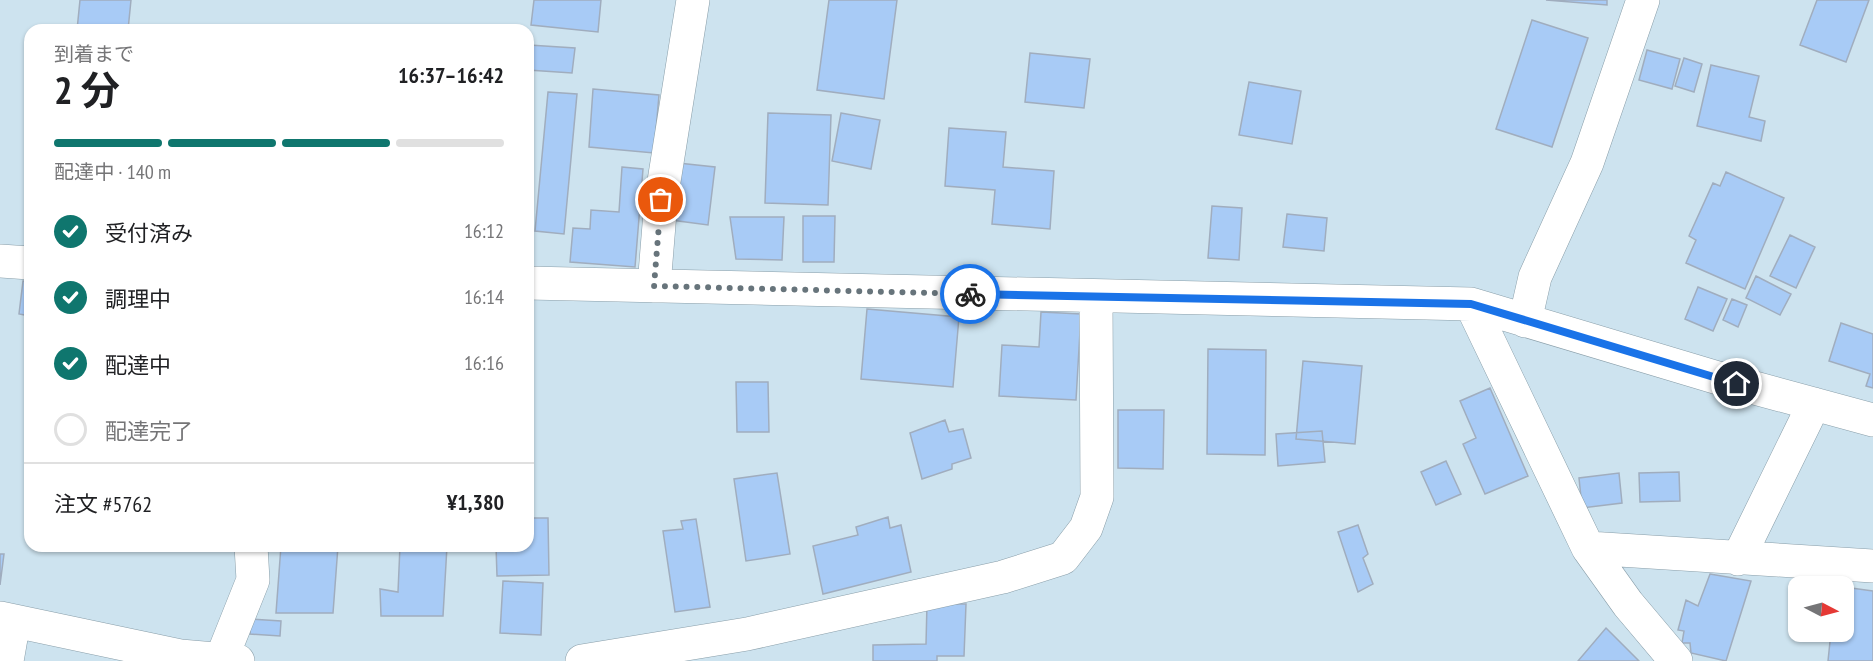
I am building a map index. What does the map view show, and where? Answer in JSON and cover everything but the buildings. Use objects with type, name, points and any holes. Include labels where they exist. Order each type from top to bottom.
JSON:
[{"type":"street","points":[[654,286],[661,200],[693,0]]},
{"type":"street","points":[[1525,321],[1535,278],[1587,163],[1643,0]]},
{"type":"street","points":[[0,261],[24,263]]},
{"type":"street","points":[[534,283],[1471,304],[1718,378],[1873,420]]},
{"type":"street","points":[[582,661],[749,647],[1004,577],[1063,558],[1086,528],[1097,497],[1096,297]]},
{"type":"street","points":[[1471,304],[1588,548],[1628,604],[1676,661]]},
{"type":"street","points":[[1738,559],[1814,404]]},
{"type":"street","points":[[1588,548],[1873,566]]},
{"type":"street","points":[[7,661],[7,619],[180,656],[230,660],[254,580],[252,552]]},
{"type":"way so far","points":[[661,200],[654,286],[970,294]]},
{"type":"route","points":[[970,294],[1471,304],[1737,384]]}]
